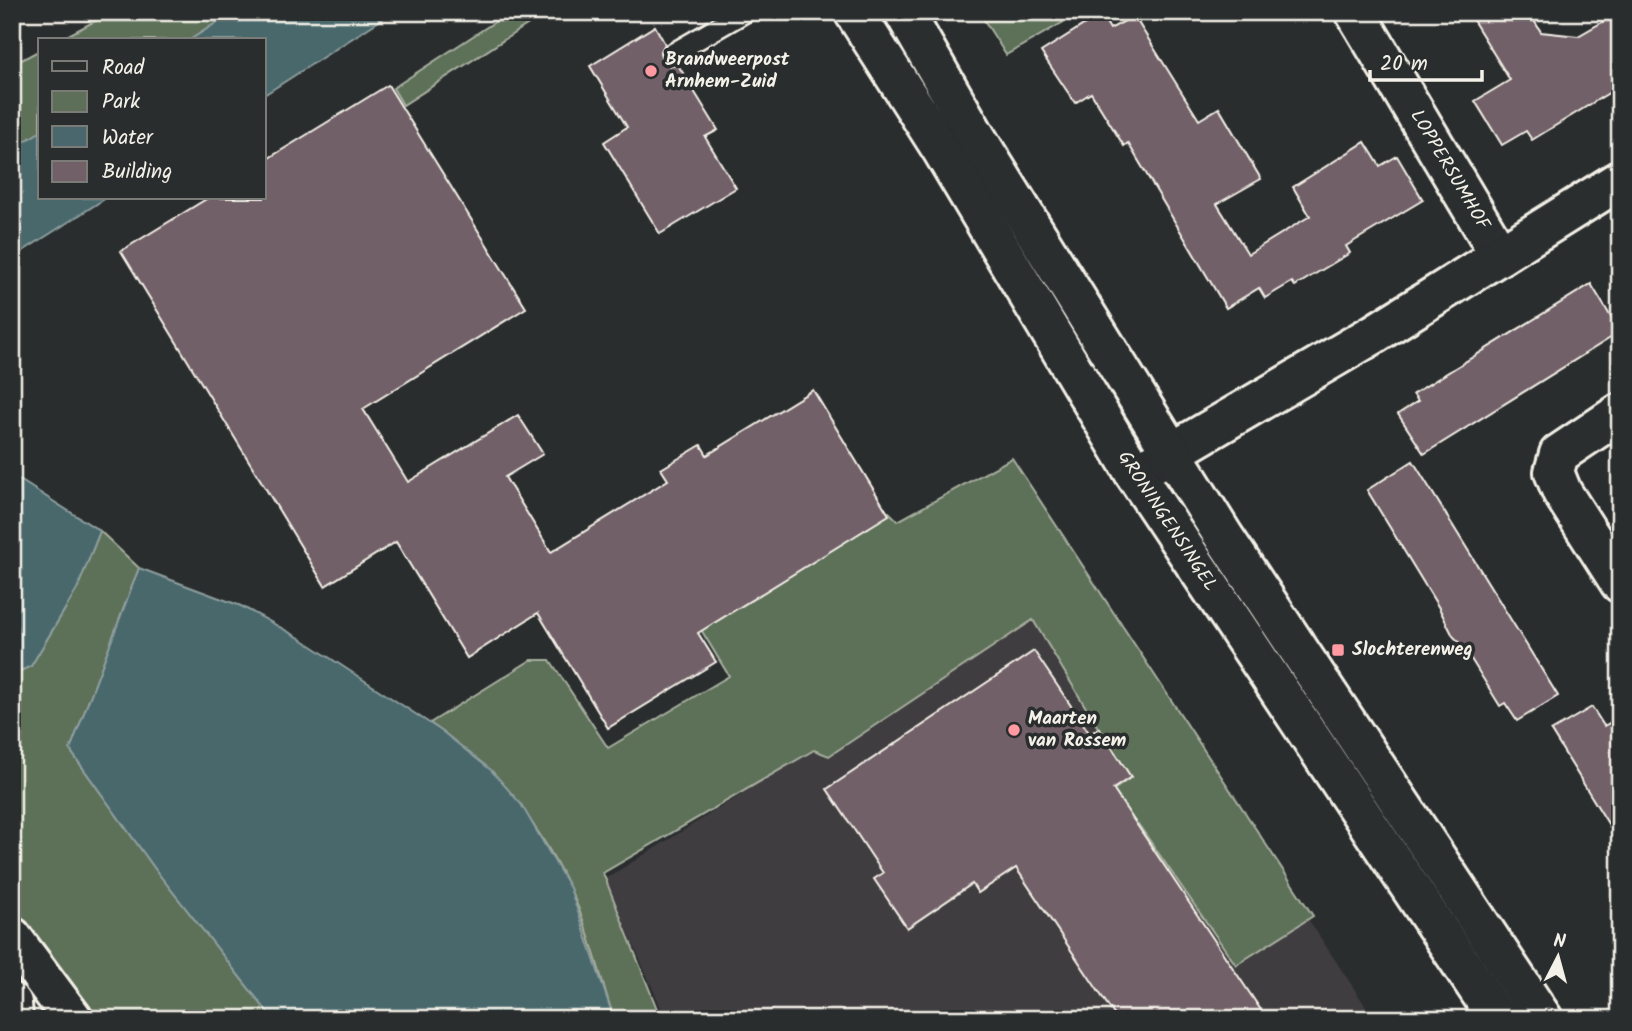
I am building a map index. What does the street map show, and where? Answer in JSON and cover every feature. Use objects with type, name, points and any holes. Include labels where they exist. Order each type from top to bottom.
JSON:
[{"type":"street","name":"GRONINGENSINGEL","points":[[854,12],[942,150],[1135,474],[1498,1019]]},
{"type":"street","name":"GRONINGENSINGEL","points":[[904,12],[1171,453],[1544,1019]]},
{"type":"street","name":"LOPPERSUMHOF","points":[[1355,12],[1500,255]]},
{"type":"street","points":[[1135,474],[1374,334],[1500,255],[1615,194]]},
{"type":"street","points":[[1620,413],[1559,454],[1553,472],[1562,492],[1620,583]]},
{"type":"street","points":[[17,954],[73,1019]]},
{"type":"street","points":[[12,1003],[13,1019]]},
{"type":"lane","points":[[672,54],[745,12]]},
{"type":"shaded area","name":"Maarten van Rossem","points":[[1085,581],[1374,1019],[666,1019],[605,879]]},
{"type":"green space","points":[[112,12],[233,12],[193,38],[63,38]]},
{"type":"green space","points":[[510,12],[547,12],[403,105],[393,88]]},
{"type":"green space","points":[[979,12],[1081,12],[1006,55]]},
{"type":"green space","points":[[38,51],[38,133],[12,149],[12,65]]},
{"type":"green space","points":[[1012,458],[1313,916],[1236,965],[1138,824],[1092,856],[1069,822],[1129,779],[1033,620],[829,756],[814,750],[603,873],[661,1019],[614,1019],[576,903],[542,838],[511,795],[493,776],[474,757],[430,723],[531,660],[550,660],[608,748],[729,676],[636,522],[753,594],[889,512],[898,521]]},
{"type":"green space","points":[[100,531],[139,568],[70,750],[158,873],[273,1019],[90,1019],[12,914],[12,675],[31,666],[77,589]]},
{"type":"water","points":[[233,12],[393,12],[266,94],[266,38],[193,38]]},
{"type":"water","points":[[38,133],[38,200],[103,200],[12,258],[12,149]]},
{"type":"water","points":[[12,475],[100,531],[77,589],[31,666],[12,675]]},
{"type":"water","points":[[139,568],[241,606],[298,637],[443,732],[491,770],[521,804],[570,888],[614,1019],[273,1019],[158,873],[70,750]]},
{"type":"building","points":[[1468,12],[1529,12],[1541,32],[1578,36],[1620,12],[1620,86],[1532,140],[1526,131],[1502,145],[1475,101],[1510,80]]},
{"type":"building","points":[[1101,14],[1110,29],[1134,16],[1199,120],[1219,108],[1261,179],[1217,204],[1248,254],[1310,216],[1293,187],[1365,142],[1380,166],[1397,156],[1423,200],[1346,246],[1350,253],[1295,286],[1292,282],[1265,298],[1259,288],[1226,308],[1128,143],[1124,146],[1091,93],[1075,103],[1041,52]]},
{"type":"building","points":[[655,26],[665,44],[660,53],[662,61],[671,66],[678,65],[718,130],[705,137],[736,188],[660,234],[604,142],[627,127],[590,66]]},
{"type":"building","points":[[388,85],[526,308],[363,409],[408,482],[518,415],[543,454],[505,477],[551,552],[668,480],[661,469],[701,445],[707,455],[813,390],[889,515],[698,633],[716,662],[608,728],[538,613],[467,658],[396,542],[325,586],[121,251],[205,200],[266,200],[266,160]]},
{"type":"building","points":[[1591,284],[1620,332],[1424,454],[1398,414],[1418,401],[1413,394]]},
{"type":"building","points":[[1413,461],[1558,696],[1517,721],[1505,703],[1500,706],[1463,646],[1453,636],[1439,608],[1367,490]]},
{"type":"building","points":[[1034,651],[1090,734],[1099,728],[1131,777],[1113,789],[1267,1019],[1117,1019],[1016,868],[978,893],[972,884],[907,928],[874,879],[883,873],[827,789]]},
{"type":"building","points":[[1592,707],[1604,726],[1620,717],[1620,843],[1551,731]]},
{"type":"place","name":"Brandweerpost Arnhem-Zuid","points":[[651,71]]},
{"type":"place","name":"Slochterenweg","points":[[1338,650]]},
{"type":"place","name":"Maarten van Rossem","points":[[1014,730]]}]
